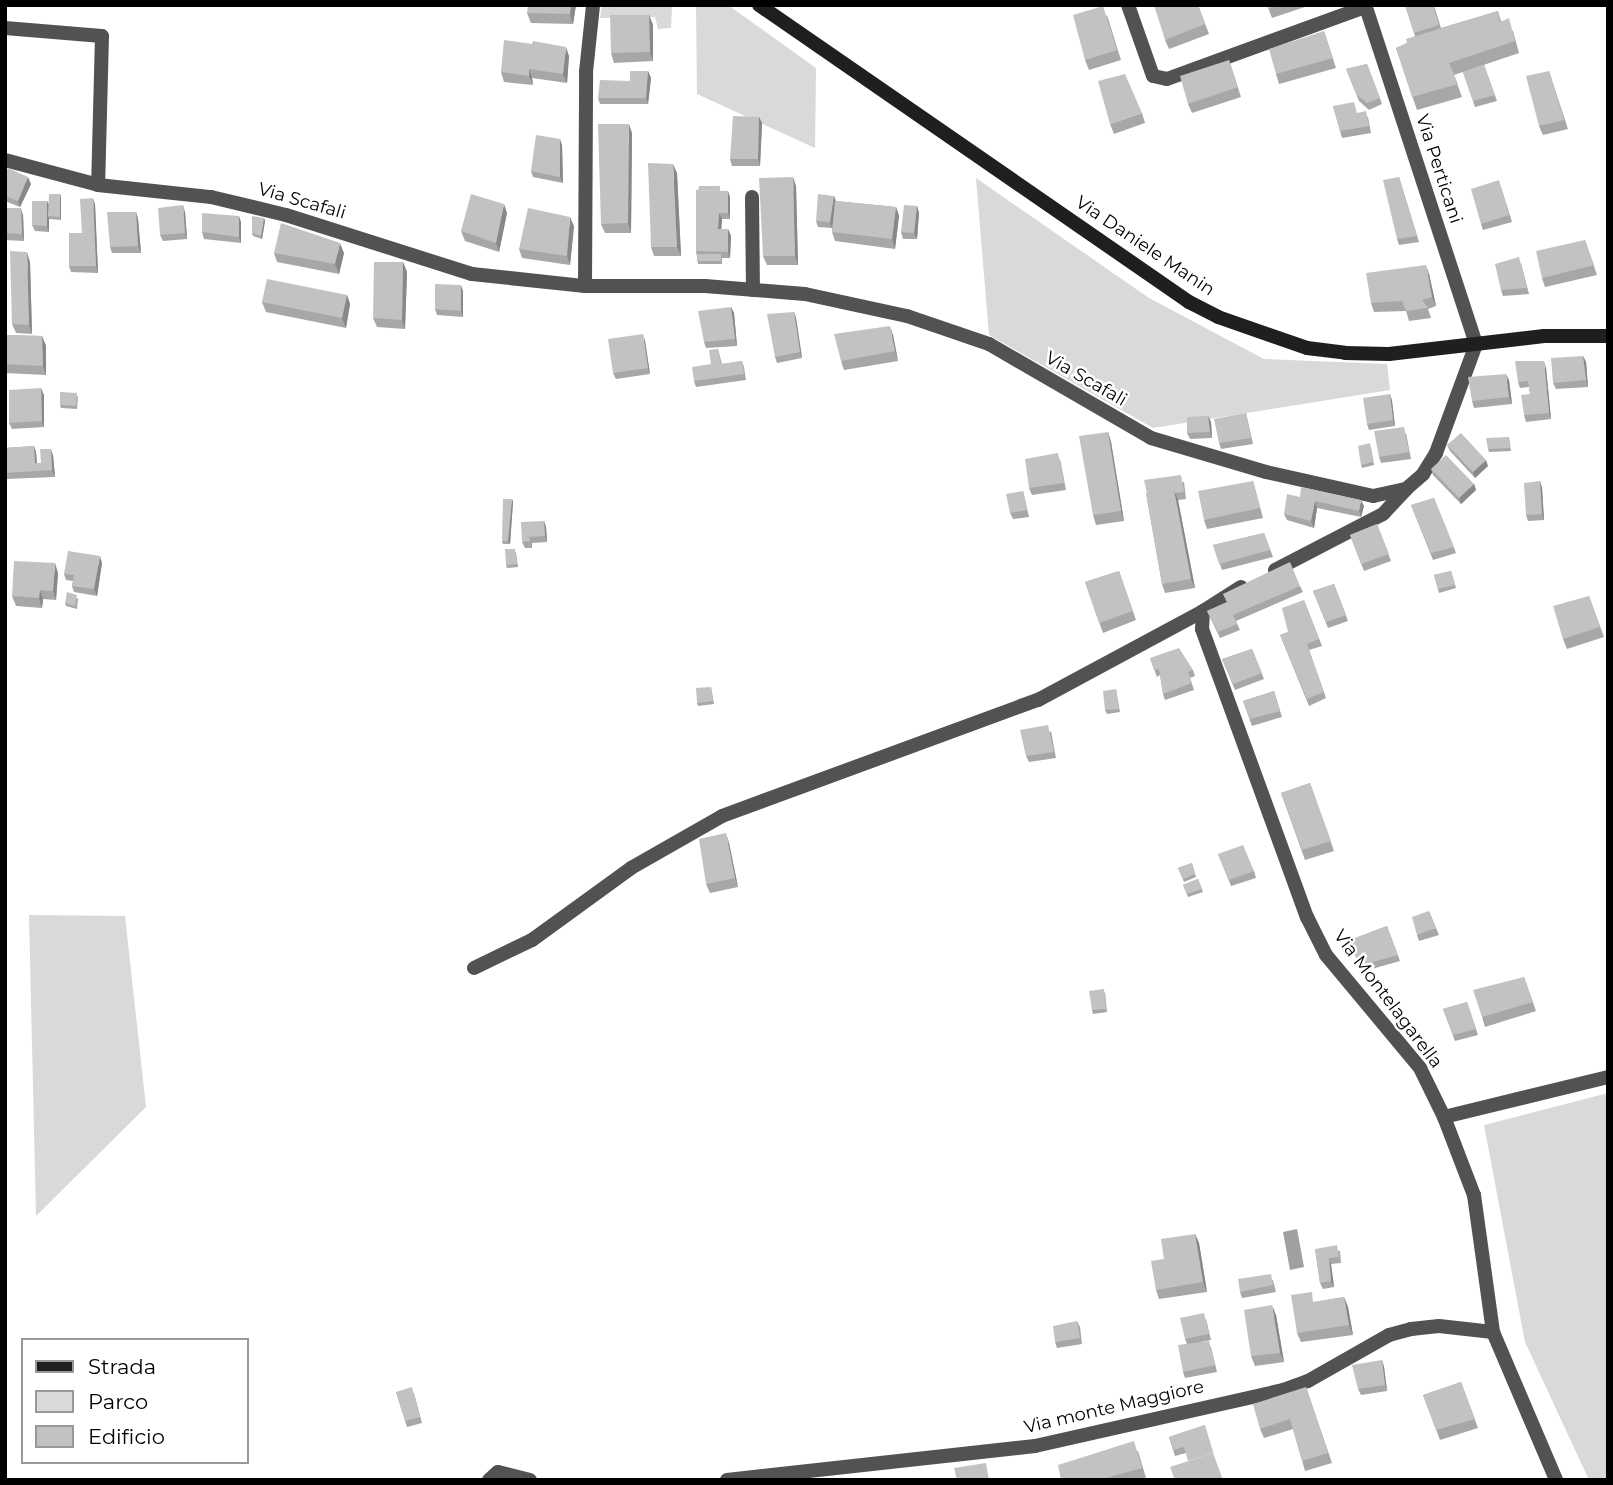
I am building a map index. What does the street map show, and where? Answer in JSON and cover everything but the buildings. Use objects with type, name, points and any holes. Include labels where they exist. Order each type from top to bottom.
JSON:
[{"type":"main road","name":"Via Daniele Manin","points":[[759,5],[1189,302],[1218,317],[1307,348],[1345,353],[1389,354],[1545,336],[1608,336]]},
{"type":"street","points":[[585,286],[586,72],[593,5]]},
{"type":"street","points":[[1128,5],[1153,76],[1167,79],[1365,6]]},
{"type":"street","name":"Via Perticani","points":[[1365,6],[1476,344]]},
{"type":"street","points":[[5,28],[102,36],[98,185]]},
{"type":"street","name":"Via Scafali","points":[[5,160],[98,185],[211,197],[286,215],[471,274],[585,286],[753,290],[804,294],[907,316],[989,344],[1151,438],[1266,472],[1373,496],[1406,489]]},
{"type":"street","points":[[752,197],[753,290]]},
{"type":"street","points":[[474,968],[532,940],[631,868],[722,816],[911,750],[1038,700],[1383,514],[1436,453],[1476,344]]},
{"type":"street","name":"Via Montelagarella","points":[[1203,611],[1202,629],[1307,918],[1326,955],[1420,1068],[1444,1116],[1474,1195],[1493,1332],[1556,1480]]},
{"type":"street","points":[[1444,1116],[1608,1077]]},
{"type":"street","name":"Via monte Maggiore","points":[[727,1480],[1035,1446],[1283,1390],[1308,1381],[1389,1335],[1411,1329],[1439,1326],[1493,1332]]},
{"type":"street","points":[[489,1480],[498,1472],[530,1480]]},
{"type":"green space","points":[[602,5],[672,5],[671,28],[658,29],[655,17],[600,18]]},
{"type":"green space","points":[[696,5],[728,5],[816,68],[815,148],[697,94]]},
{"type":"green space","points":[[976,178],[1149,298],[1264,359],[1387,364],[1390,390],[1153,428],[989,335]]},
{"type":"green space","points":[[29,915],[125,916],[146,1107],[36,1216]]},
{"type":"green space","points":[[1608,1093],[1608,1480],[1589,1480],[1525,1342],[1484,1125]]},
{"type":"shaded area","points":[[1297,1229],[1304,1267],[1290,1270],[1283,1232]]}]
